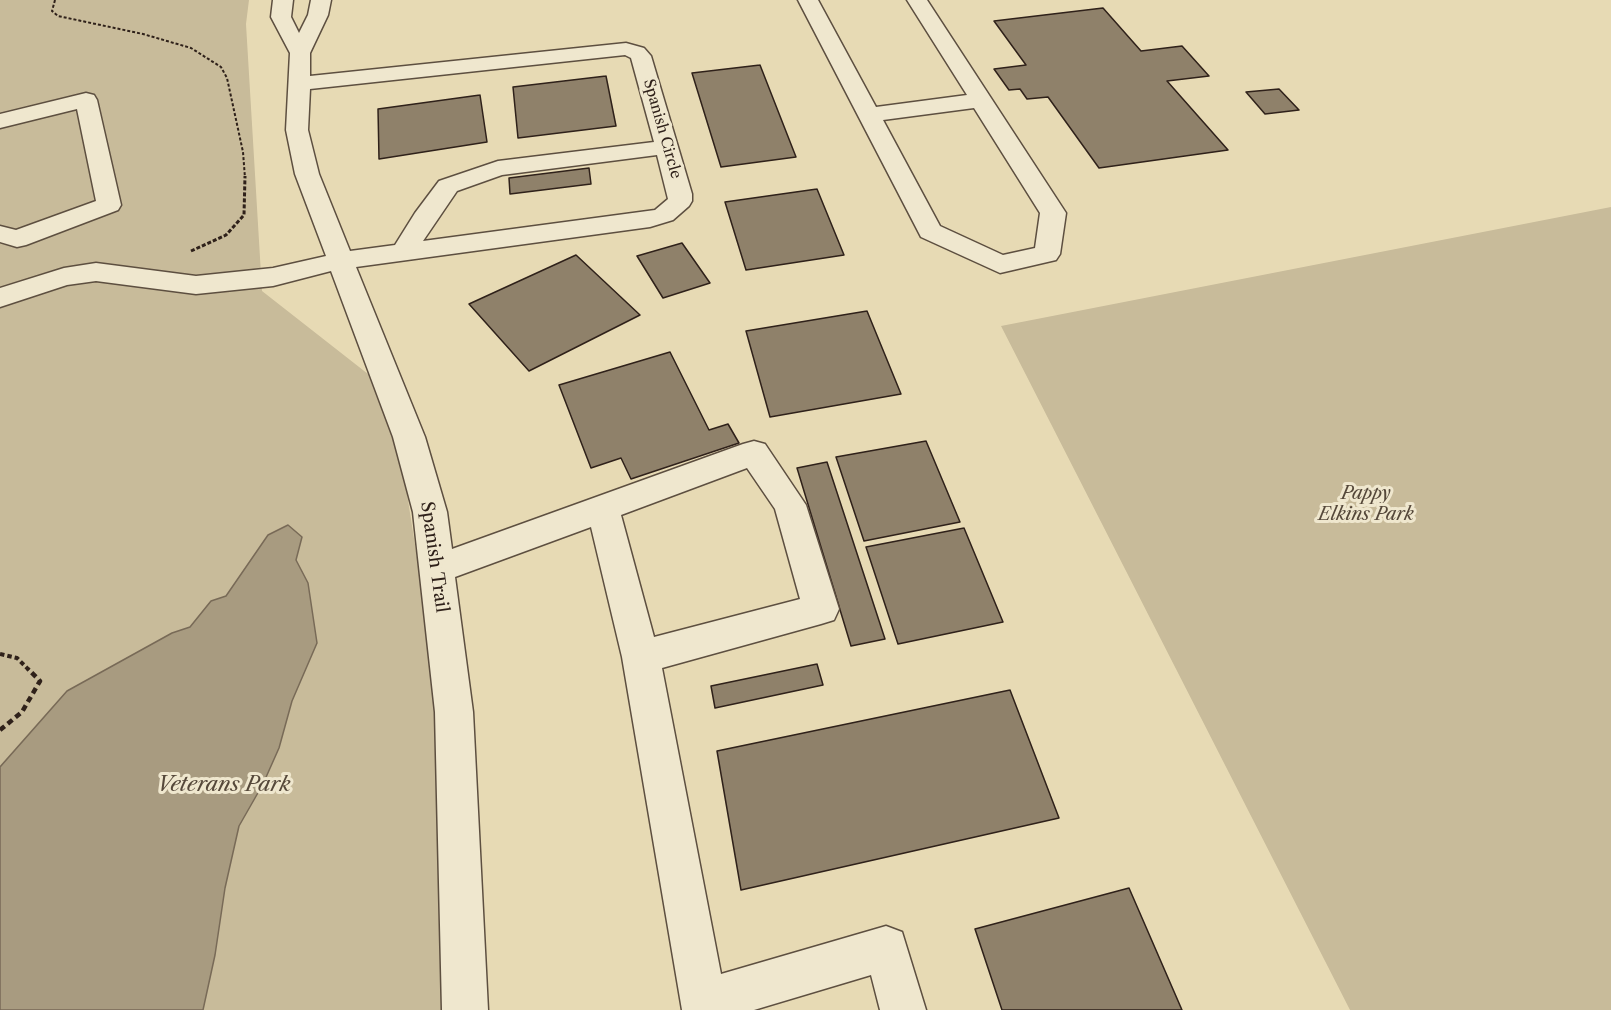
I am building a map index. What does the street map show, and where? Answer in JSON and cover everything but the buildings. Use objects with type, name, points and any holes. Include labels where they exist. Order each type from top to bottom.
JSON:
[{"type":"street","name":"Spanish Trail","points":[[283,0],[281,17],[298,68],[297,130],[307,174],[409,437],[430,512],[454,712],[465,1010]]},
{"type":"street","name":"Spanish Trail","points":[[298,68],[318,15],[321,0]]},
{"type":"street","points":[[808,0],[930,231],[1000,264],[1047,254],[1053,213],[916,0]]},
{"type":"street","name":"Spanish Circle","points":[[11,295],[64,277],[96,272],[196,285],[273,277],[339,261],[650,219],[664,215],[680,201],[680,194],[641,56],[637,52],[626,49],[298,68]]},
{"type":"street","points":[[0,121],[86,100],[109,205],[9,236],[11,295]]},
{"type":"street","points":[[870,115],[981,100]]},
{"type":"street","points":[[404,252],[424,218],[448,186],[498,168],[667,147]]},
{"type":"street","points":[[437,569],[754,453],[790,505],[820,609],[641,657]]},
{"type":"street","points":[[603,508],[641,657],[705,1006],[886,948],[903,1010]]},
{"type":"path","points":[[55,0],[52,10],[58,16],[143,34],[191,48],[221,67],[227,78],[243,152],[246,189],[244,215],[226,235],[183,253]]},
{"type":"path","points":[[0,654],[17,658],[40,681],[22,712],[0,730]]},
{"type":"green space","name":"Veterans Park","points":[[0,0],[249,0],[246,24],[262,291],[391,392],[488,1010],[0,1010]]},
{"type":"green space","name":"Pappy Elkins Park","points":[[1611,207],[1611,1010],[1350,1010],[1001,326]]},
{"type":"shaded area","points":[[288,525],[302,537],[296,560],[308,583],[317,643],[292,701],[279,748],[263,784],[239,826],[225,888],[215,955],[203,1010],[0,1010],[0,767],[67,691],[172,633],[190,627],[211,601],[226,596],[268,535]]}]
